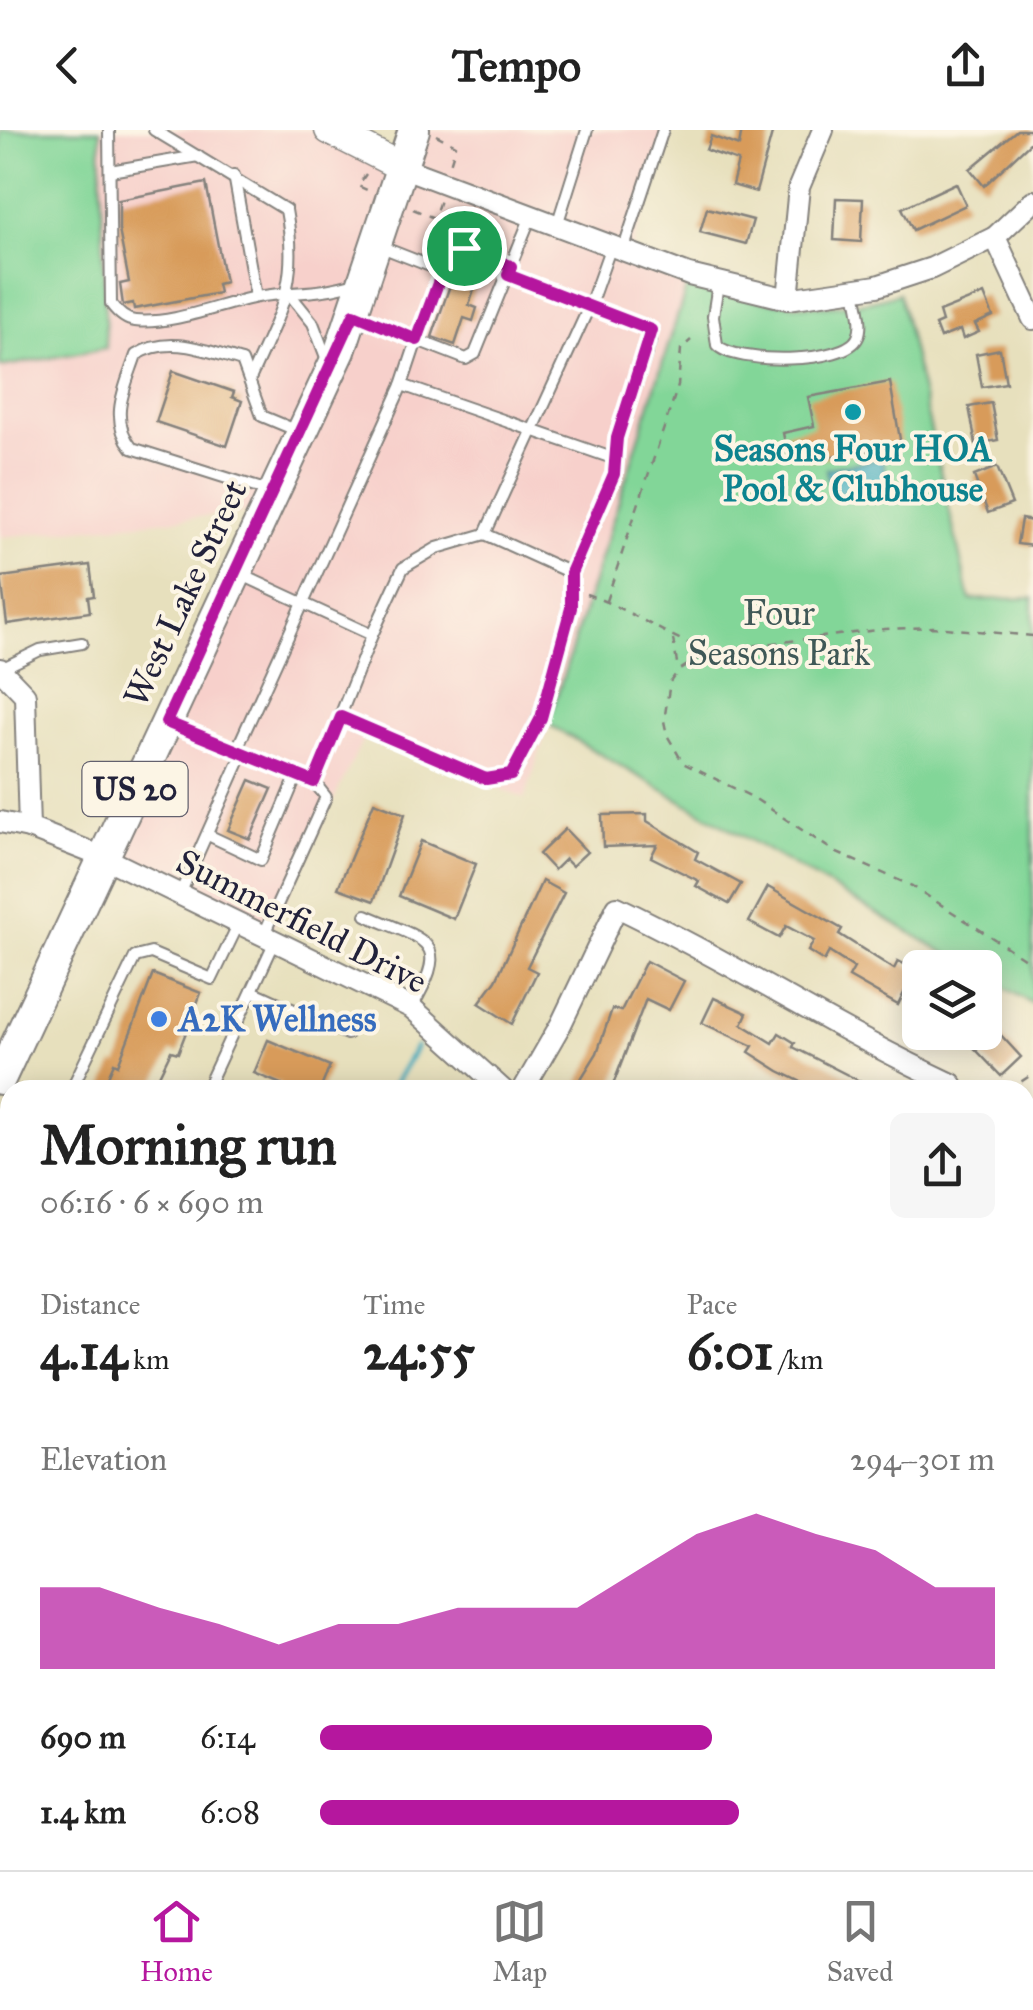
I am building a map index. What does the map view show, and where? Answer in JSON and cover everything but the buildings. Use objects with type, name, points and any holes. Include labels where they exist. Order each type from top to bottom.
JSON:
[{"type":"main road","name":"West Lake Street","points":[[4,1080],[102,857],[331,371],[366,280],[414,130]]},
{"type":"street","points":[[329,130],[404,168],[617,248],[718,284],[788,298],[854,290],[932,268],[995,237],[1033,201]]},
{"type":"street","points":[[788,298],[798,188],[823,130]]},
{"type":"street","points":[[995,237],[1033,319]]},
{"type":"street","points":[[5,672],[25,694],[29,828]]},
{"type":"street","name":"Summerfield Drive","points":[[0,822],[29,828],[102,857],[412,1008],[491,1080]]},
{"type":"street","points":[[530,1080],[561,1024],[616,907],[692,943],[899,1060],[943,1080]]},
{"type":"lane","points":[[109,130],[110,304],[119,314],[132,321],[152,320],[288,292],[325,293],[366,280]]},
{"type":"lane","points":[[154,130],[286,210],[294,252],[288,292],[251,377]]},
{"type":"lane","points":[[557,226],[587,130]]},
{"type":"lane","points":[[485,534],[617,248],[663,130]]},
{"type":"lane","points":[[110,171],[199,156]]},
{"type":"lane","points":[[234,175],[256,297]]},
{"type":"lane","points":[[354,314],[466,359],[475,354],[531,216]]},
{"type":"lane","points":[[377,245],[443,272]]},
{"type":"lane","points":[[180,894],[303,603],[402,385],[455,249],[464,248],[651,330],[617,438],[614,474],[571,573],[571,608],[541,718],[511,775],[486,779],[341,717]]},
{"type":"lane","points":[[718,284],[713,316],[718,345],[741,356],[825,357],[847,350],[857,340],[860,328],[854,290]]},
{"type":"lane","points":[[288,292],[313,323],[331,371]]},
{"type":"lane","points":[[274,493],[132,448],[120,433],[118,413],[136,355],[152,345],[175,343],[242,361],[262,416],[302,433]]},
{"type":"lane","points":[[402,385],[616,459]]},
{"type":"lane","points":[[314,782],[402,568],[437,548],[485,534],[571,573]]},
{"type":"lane","points":[[236,572],[372,634]]},
{"type":"lane","points":[[5,672],[40,650],[82,643]]},
{"type":"lane","points":[[166,722],[314,782],[326,797],[252,991],[211,1080]]},
{"type":"lane","points":[[208,835],[260,860],[296,776]]},
{"type":"lane","points":[[366,915],[424,941],[432,950],[434,964],[412,1008]]},
{"type":"lane","points":[[76,1080],[135,956],[151,953],[212,979],[240,922]]},
{"type":"lane","points":[[252,991],[346,1034]]},
{"type":"path","points":[[606,601],[678,386],[681,349],[691,340]]},
{"type":"path","points":[[586,594],[673,638],[710,651]]},
{"type":"path","points":[[1033,636],[934,627],[710,651],[678,670],[670,682],[664,721],[666,735],[683,763],[738,788],[835,852],[912,886],[1033,964]]},
{"type":"path","points":[[673,638],[678,670]]},
{"type":"shaded area","points":[[100,130],[315,130],[395,171],[334,351],[258,511],[0,537],[0,367],[106,347]]},
{"type":"shaded area","points":[[420,130],[670,130],[632,249],[411,165]]},
{"type":"shaded area","points":[[409,178],[687,286],[525,799],[366,733],[271,930],[110,854]]},
{"type":"green space","points":[[0,130],[100,130],[106,348],[0,367]]},
{"type":"green space","name":"Four Seasons Park","points":[[687,286],[766,301],[820,306],[873,301],[899,293],[970,600],[1033,598],[1033,1004],[1002,986],[1002,950],[940,950],[548,724]]},
{"type":"water","points":[[882,458],[888,484],[831,495],[826,469]]},
{"type":"waterway","points":[[397,1080],[416,1047]]},
{"type":"place","name":"Seasons Four HOA Pool & Clubhouse","points":[[853,412]]},
{"type":"place","name":"A2K Wellness","points":[[159,1019]]},
{"type":"route","points":[[464,248],[511,266],[508,275],[651,330],[617,438],[614,474],[571,573],[571,608],[541,718],[511,775],[486,779],[341,717],[314,782],[166,722],[354,314],[417,340],[448,256],[455,249],[464,248]]}]
